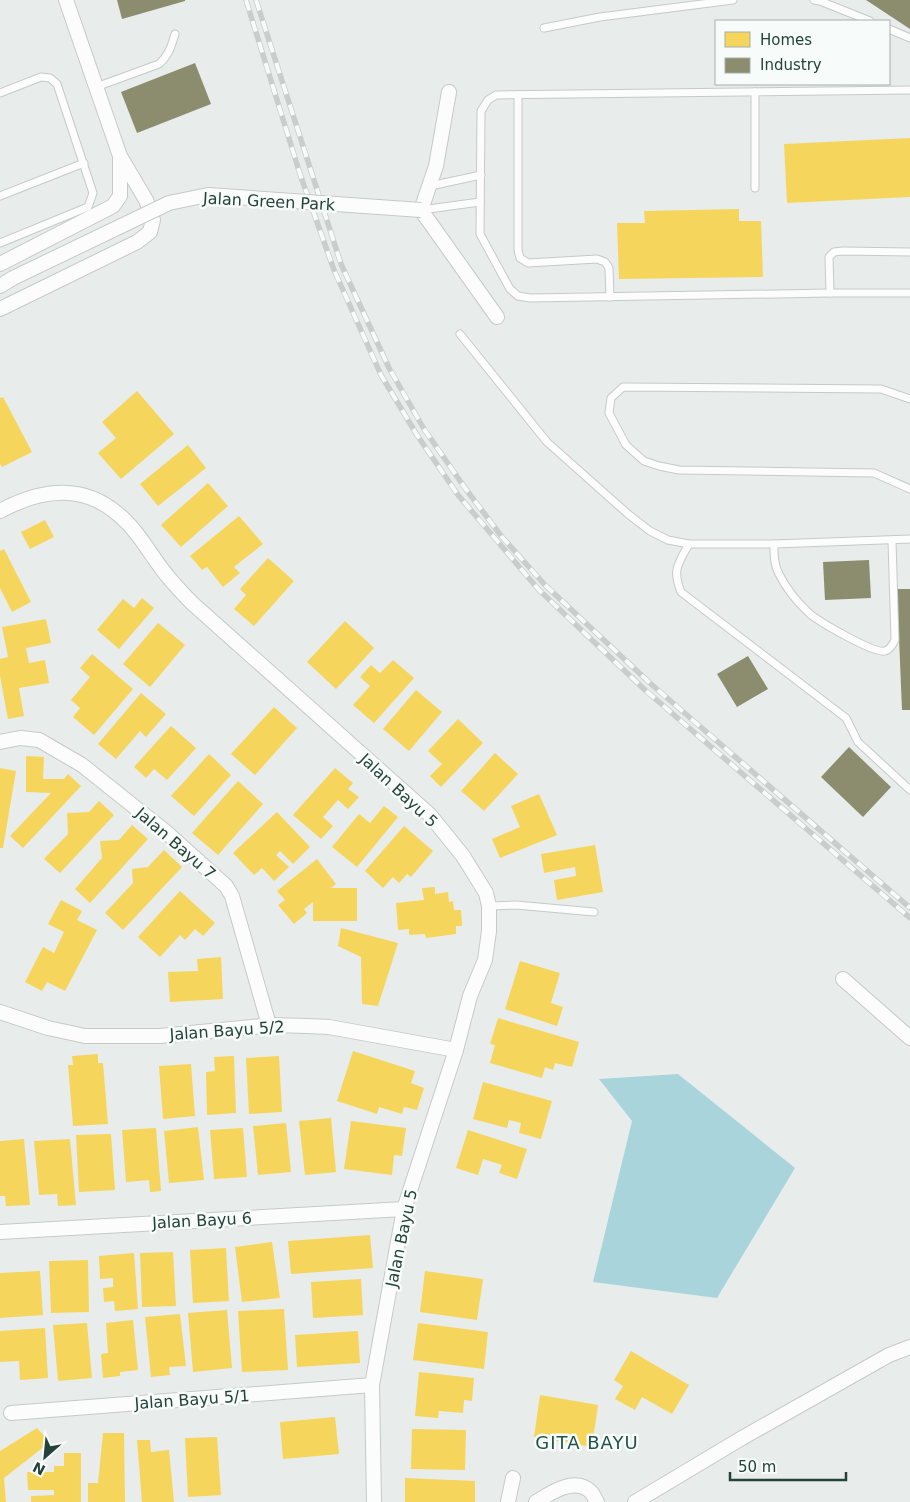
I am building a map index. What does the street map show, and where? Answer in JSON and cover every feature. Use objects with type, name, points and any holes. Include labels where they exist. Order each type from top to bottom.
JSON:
[{"type":"street","points":[[0,309],[136,242],[150,232],[153,220],[146,200],[120,156],[66,0]]},
{"type":"street","points":[[449,92],[436,166],[421,210],[497,317]]},
{"type":"street","points":[[0,264],[66,223],[113,206],[120,196],[120,156]]},
{"type":"street","name":"Jalan Green Park","points":[[0,286],[169,203],[208,195],[421,210]]},
{"type":"street","name":"Jalan Bayu 5","points":[[0,511],[12,504],[39,494],[64,492],[92,496],[115,512],[136,533],[169,578],[192,603],[430,816],[463,856],[486,893],[489,906],[489,931],[485,960],[470,996],[456,1050],[404,1209],[372,1385],[374,1502]]},
{"type":"street","name":"Jalan Bayu 7","points":[[0,742],[20,738],[39,740],[82,765],[166,832],[226,886],[232,896],[270,1025]]},
{"type":"street","points":[[843,979],[910,1038]]},
{"type":"street","name":"Jalan Bayu 5/2","points":[[0,1012],[48,1028],[85,1036],[160,1036],[270,1025],[329,1027],[456,1050]]},
{"type":"street","name":"Jalan Bayu 6","points":[[0,1232],[404,1209]]},
{"type":"street","points":[[635,1502],[758,1428],[889,1355],[910,1347]]},
{"type":"street","name":"Jalan Bayu 5/1","points":[[11,1414],[372,1385]]},
{"type":"street","points":[[508,1502],[513,1478]]},
{"type":"street","points":[[536,1502],[559,1488],[578,1486],[590,1491],[597,1502]]},
{"type":"lane","points":[[544,28],[600,17],[733,0]]},
{"type":"lane","points":[[818,0],[868,20]]},
{"type":"lane","points":[[890,29],[910,38]]},
{"type":"lane","points":[[96,88],[159,64],[170,51],[175,34]]},
{"type":"lane","points":[[0,93],[41,76],[50,78],[58,84],[93,193],[88,207],[66,223],[0,244]]},
{"type":"lane","points":[[910,90],[496,95],[488,100],[481,111],[480,202],[480,234],[510,289],[518,296],[530,298],[910,293]]},
{"type":"lane","points":[[755,92],[755,188]]},
{"type":"lane","points":[[518,95],[518,250],[520,258],[528,263],[597,259],[605,262],[609,268],[610,297]]},
{"type":"lane","points":[[0,196],[84,164]]},
{"type":"lane","points":[[430,186],[481,175]]},
{"type":"lane","points":[[421,210],[480,202]]},
{"type":"lane","points":[[830,293],[829,257],[834,252],[910,252]]},
{"type":"lane","points":[[460,334],[547,442],[628,514],[650,531],[668,540],[689,544],[774,544],[910,540]]},
{"type":"lane","points":[[910,400],[880,389],[623,387],[611,398],[609,413],[626,445],[644,461],[659,466],[679,470],[874,473],[910,489]]},
{"type":"lane","points":[[774,544],[774,562],[778,573],[812,616],[862,645],[876,651],[885,651],[891,648],[895,640],[892,541]]},
{"type":"lane","points":[[689,544],[678,564],[675,579],[681,592],[846,718],[858,742],[910,790]]},
{"type":"lane","points":[[489,906],[516,905],[594,912]]},
{"type":"water","points":[[678,1074],[795,1168],[717,1298],[593,1282],[632,1121],[599,1079]]},
{"type":"building: Homes","points":[[910,138],[910,197],[787,203],[784,144]]},
{"type":"building: Homes","points":[[739,209],[739,221],[761,221],[763,277],[619,279],[617,223],[645,223],[644,211]]},
{"type":"building: Homes","points":[[137,391],[174,434],[121,479],[98,453],[116,438],[102,422]]},
{"type":"building: Homes","points":[[3,397],[32,452],[2,467],[0,464],[0,398]]},
{"type":"building: Homes","points":[[188,445],[206,468],[158,506],[140,484]]},
{"type":"building: Homes","points":[[208,483],[228,506],[181,547],[161,525]]},
{"type":"building: Homes","points":[[239,516],[263,544],[234,567],[240,573],[223,587],[207,567],[202,570],[190,556]]},
{"type":"building: Homes","points":[[45,520],[54,537],[30,549],[21,532]]},
{"type":"building: Homes","points":[[4,549],[31,602],[12,612],[0,588],[0,551]]},
{"type":"building: Homes","points":[[268,558],[294,581],[254,626],[234,609],[246,595],[240,589]]},
{"type":"building: Homes","points":[[142,598],[154,608],[119,649],[97,630],[123,599],[134,608]]},
{"type":"building: Homes","points":[[46,619],[51,643],[26,648],[29,663],[45,660],[49,683],[19,688],[24,716],[8,719],[0,676],[0,659],[8,657],[2,627]]},
{"type":"building: Homes","points":[[345,621],[374,648],[336,689],[307,662]]},
{"type":"building: Homes","points":[[158,623],[185,645],[150,687],[123,664]]},
{"type":"building: Homes","points":[[92,654],[133,689],[94,735],[73,717],[80,708],[71,700],[90,677],[80,668]]},
{"type":"building: Homes","points":[[393,660],[414,678],[374,723],[353,705],[370,686],[360,677],[371,665],[380,673]]},
{"type":"building: Homes","points":[[416,690],[442,712],[409,751],[383,729]]},
{"type":"building: Homes","points":[[141,693],[166,714],[146,737],[140,731],[116,759],[98,744]]},
{"type":"building: Homes","points":[[274,707],[297,728],[255,775],[231,754]]},
{"type":"building: Homes","points":[[458,719],[483,743],[441,787],[430,776],[442,764],[428,751]]},
{"type":"building: Homes","points":[[171,726],[196,748],[167,780],[154,769],[146,778],[134,767]]},
{"type":"building: Homes","points":[[495,753],[518,774],[484,811],[461,791]]},
{"type":"building: Homes","points":[[209,754],[231,775],[194,816],[171,796]]},
{"type":"building: Homes","points":[[26,756],[44,757],[43,779],[64,779],[68,774],[81,786],[23,848],[10,836],[51,793],[26,792]]},
{"type":"building: Homes","points":[[0,768],[16,771],[3,848],[0,848]]},
{"type":"building: Homes","points":[[335,768],[353,783],[348,789],[359,797],[348,809],[338,800],[323,817],[333,826],[321,839],[293,815]]},
{"type":"building: Homes","points":[[238,781],[263,804],[218,855],[192,833]]},
{"type":"building: Homes","points":[[539,794],[557,835],[500,858],[492,839],[520,827],[511,806]]},
{"type":"building: Homes","points":[[99,801],[114,815],[60,873],[44,859],[68,834],[67,813],[89,812]]},
{"type":"building: Homes","points":[[384,806],[398,817],[357,867],[332,847],[359,814],[370,823]]},
{"type":"building: Homes","points":[[277,812],[310,847],[293,864],[280,851],[276,855],[289,867],[274,881],[262,868],[254,875],[233,853]]},
{"type":"building: Homes","points":[[132,825],[148,839],[90,903],[75,889],[102,858],[100,841],[119,840]]},
{"type":"building: Homes","points":[[404,826],[433,851],[411,877],[407,874],[399,883],[393,877],[383,888],[365,871]]},
{"type":"building: Homes","points":[[595,845],[603,892],[557,900],[554,880],[576,876],[575,867],[544,873],[541,854]]},
{"type":"building: Homes","points":[[164,850],[182,867],[123,930],[105,913],[133,883],[132,869],[148,867]]},
{"type":"building: Homes","points":[[317,859],[336,884],[331,888],[357,888],[357,921],[313,921],[313,902],[304,909],[307,913],[294,924],[278,905],[285,900],[277,891]]},
{"type":"building: Homes","points":[[435,887],[435,894],[448,892],[449,902],[453,901],[454,910],[461,910],[462,926],[456,926],[456,934],[426,938],[425,934],[409,935],[409,929],[398,930],[396,903],[424,900],[422,888]]},
{"type":"building: Homes","points":[[180,891],[215,923],[203,936],[195,929],[185,940],[180,935],[160,957],[138,937]]},
{"type":"building: Homes","points":[[61,900],[82,911],[77,920],[97,930],[65,991],[47,982],[42,991],[25,982],[43,947],[54,953],[64,932],[48,924]]},
{"type":"building: Homes","points":[[341,928],[398,943],[378,1006],[362,1004],[361,957],[338,946]]},
{"type":"building: Homes","points":[[221,957],[223,999],[170,1002],[168,972],[198,971],[197,959]]},
{"type":"building: Homes","points":[[520,961],[560,973],[551,1003],[563,1007],[557,1026],[505,1009]]},
{"type":"building: Homes","points":[[498,1018],[579,1042],[572,1067],[555,1063],[553,1070],[545,1067],[542,1078],[490,1063],[495,1045],[490,1044]]},
{"type":"building: Homes","points":[[353,1051],[415,1071],[411,1083],[424,1088],[417,1110],[404,1107],[402,1114],[379,1107],[377,1114],[337,1101]]},
{"type":"building: Homes","points":[[98,1054],[98,1063],[103,1063],[108,1124],[73,1126],[68,1065],[73,1065],[72,1056]]},
{"type":"building: Homes","points":[[234,1056],[236,1113],[207,1115],[206,1072],[215,1071],[214,1057]]},
{"type":"building: Homes","points":[[279,1056],[282,1112],[249,1114],[246,1058]]},
{"type":"building: Homes","points":[[191,1064],[195,1116],[163,1119],[159,1066]]},
{"type":"building: Homes","points":[[483,1082],[552,1101],[541,1139],[519,1133],[521,1123],[509,1120],[507,1128],[473,1119]]},
{"type":"building: Homes","points":[[331,1118],[336,1172],[305,1175],[299,1121]]},
{"type":"building: Homes","points":[[351,1121],[406,1128],[402,1156],[394,1155],[392,1175],[344,1169]]},
{"type":"building: Homes","points":[[286,1123],[291,1172],[258,1175],[253,1126]]},
{"type":"building: Homes","points":[[198,1127],[204,1180],[169,1183],[164,1131]]},
{"type":"building: Homes","points":[[156,1128],[161,1191],[150,1192],[149,1180],[126,1182],[122,1130]]},
{"type":"building: Homes","points":[[243,1128],[247,1177],[214,1179],[210,1130]]},
{"type":"building: Homes","points":[[468,1130],[527,1149],[517,1179],[499,1173],[502,1165],[483,1159],[478,1175],[456,1168]]},
{"type":"building: Homes","points":[[111,1134],[115,1190],[79,1192],[76,1135]]},
{"type":"building: Homes","points":[[24,1139],[30,1205],[6,1206],[5,1196],[0,1196],[0,1141]]},
{"type":"building: Homes","points":[[70,1139],[76,1205],[58,1206],[57,1194],[39,1195],[34,1141]]},
{"type":"building: Homes","points":[[370,1235],[373,1268],[291,1274],[288,1241]]},
{"type":"building: Homes","points":[[272,1242],[280,1298],[242,1302],[235,1247]]},
{"type":"building: Homes","points":[[226,1248],[229,1301],[193,1303],[190,1250]]},
{"type":"building: Homes","points":[[173,1252],[176,1306],[142,1307],[140,1253]]},
{"type":"building: Homes","points":[[134,1253],[138,1309],[115,1311],[114,1301],[104,1302],[103,1288],[113,1287],[113,1278],[100,1279],[99,1256]]},
{"type":"building: Homes","points":[[88,1260],[89,1312],[51,1313],[49,1261]]},
{"type":"building: Homes","points":[[40,1271],[43,1315],[0,1318],[0,1273]]},
{"type":"building: Homes","points":[[425,1271],[483,1279],[477,1320],[420,1312]]},
{"type":"building: Homes","points":[[361,1279],[363,1315],[313,1318],[311,1282]]},
{"type":"building: Homes","points":[[284,1309],[288,1370],[242,1372],[238,1311]]},
{"type":"building: Homes","points":[[227,1310],[232,1368],[193,1372],[188,1313]]},
{"type":"building: Homes","points":[[180,1314],[186,1366],[169,1367],[170,1375],[151,1377],[145,1317]]},
{"type":"building: Homes","points":[[133,1320],[138,1370],[120,1372],[120,1376],[103,1378],[101,1354],[108,1353],[106,1323]]},
{"type":"building: Homes","points":[[87,1323],[92,1378],[58,1381],[53,1325]]},
{"type":"building: Homes","points":[[418,1323],[488,1332],[484,1369],[413,1360]]},
{"type":"building: Homes","points":[[45,1328],[48,1378],[20,1380],[19,1361],[0,1362],[0,1331]]},
{"type":"building: Homes","points":[[358,1331],[360,1363],[297,1367],[295,1335]]},
{"type":"building: Homes","points":[[631,1351],[689,1385],[672,1414],[642,1397],[635,1410],[615,1399],[623,1386],[614,1380]]},
{"type":"building: Homes","points":[[419,1372],[474,1378],[472,1401],[464,1400],[463,1413],[439,1411],[438,1418],[415,1416]]},
{"type":"building: Homes","points":[[540,1395],[598,1405],[592,1447],[534,1437]]},
{"type":"building: Homes","points":[[335,1417],[339,1454],[283,1459],[280,1422]]},
{"type":"building: Homes","points":[[37,1428],[50,1442],[4,1478],[6,1502],[0,1502],[0,1451]]},
{"type":"building: Homes","points":[[412,1429],[466,1430],[465,1470],[411,1469]]},
{"type":"building: Homes","points":[[103,1433],[124,1433],[125,1502],[88,1502],[88,1483],[98,1483]]},
{"type":"building: Homes","points":[[217,1437],[221,1495],[188,1497],[185,1438]]},
{"type":"building: Homes","points":[[137,1440],[150,1440],[151,1452],[169,1450],[174,1502],[142,1502]]},
{"type":"building: Homes","points":[[64,1453],[81,1453],[81,1502],[31,1502],[31,1496],[54,1495],[54,1490],[28,1490],[27,1472],[54,1472],[54,1466],[64,1466]]},
{"type":"building: Homes","points":[[405,1478],[475,1481],[475,1502],[405,1502]]},
{"type":"building: Industry","points":[[117,0],[185,0],[185,1],[122,19]]},
{"type":"building: Industry","points":[[866,0],[910,0],[910,29]]},
{"type":"building: Industry","points":[[195,63],[211,104],[137,133],[121,92]]},
{"type":"building: Industry","points":[[869,560],[871,598],[825,600],[823,562]]},
{"type":"building: Industry","points":[[897,589],[910,589],[910,710],[902,710]]},
{"type":"building: Industry","points":[[748,656],[768,689],[737,707],[717,674]]},
{"type":"building: Industry","points":[[849,747],[891,787],[863,817],[821,777]]},
{"type":"railway","points":[[246,0],[300,174],[334,270],[381,375],[417,435],[458,495],[539,590],[645,690],[910,918]]},
{"type":"railway","points":[[256,0],[341,264],[389,368],[424,429],[465,488],[502,537],[545,585],[651,684],[910,908]]},
{"type":"district","name":"GITA BAYU","points":[[587,1443]]}]
